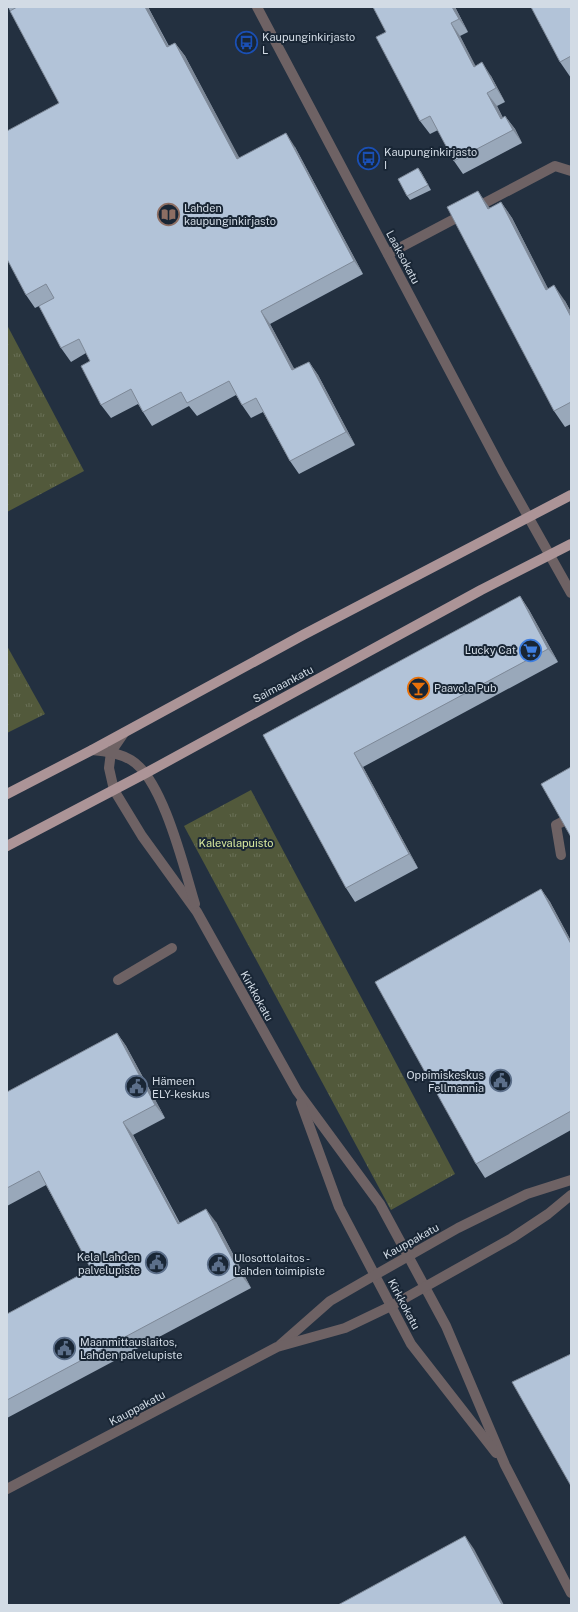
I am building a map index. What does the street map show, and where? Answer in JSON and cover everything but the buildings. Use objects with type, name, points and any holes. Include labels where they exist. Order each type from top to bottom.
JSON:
[{"type":"main road","points":[[7,794],[124,733],[303,635],[571,495]]},
{"type":"main road","name":"Saimaankatu","points":[[7,846],[146,773],[474,594],[571,544]]},
{"type":"street","name":"Laaksokatu","points":[[257,7],[528,517],[571,593]]},
{"type":"street","points":[[388,254],[555,166],[571,171]]},
{"type":"street","points":[[111,752],[124,733]]},
{"type":"street","name":"Kirkkokatu","points":[[92,750],[111,752],[131,760],[146,773],[170,821],[197,912]]},
{"type":"street","name":"Kirkkokatu","points":[[111,752],[109,768],[114,790],[142,836],[197,912],[297,1091],[380,1204],[426,1287],[446,1326],[504,1465],[571,1593]]},
{"type":"street","points":[[561,855],[556,825],[564,821]]},
{"type":"street","points":[[118,980],[172,948]]},
{"type":"street","name":"Kirkkokatu","points":[[297,1091],[339,1206],[411,1344],[504,1465]]},
{"type":"street","name":"Kauppakatu","points":[[277,1347],[330,1301],[375,1275],[458,1228],[527,1194],[571,1180]]},
{"type":"street","name":"Kauppakatu","points":[[7,1489],[277,1347],[345,1328],[391,1306],[512,1238],[548,1214],[571,1195]]},
{"type":"green space","points":[[7,325],[84,471],[7,512]]},
{"type":"green space","points":[[7,646],[45,714],[7,733]]},
{"type":"green space","name":"Kalevalapuisto","points":[[251,790],[455,1174],[391,1210],[184,826]]},
{"type":"place","name":"Kaupunginkirjasto L","points":[[246,43]]},
{"type":"place","name":"Kaupunginkirjasto I","points":[[369,158]]},
{"type":"place","name":"Lahden kaupunginkirjasto","points":[[169,214]]},
{"type":"place","name":"Lucky Cat","points":[[531,650]]},
{"type":"place","name":"Paavola Pub","points":[[418,688]]},
{"type":"place","name":"Oppimiskeskus Fellmannia","points":[[500,1081]]},
{"type":"place","name":"Hämeen ELY-keskus","points":[[137,1087]]},
{"type":"place","name":"Kela Lahden palvelupiste","points":[[156,1263]]},
{"type":"place","name":"Ulosottolaitos - Lahden toimipiste","points":[[219,1264]]},
{"type":"place","name":"Maanmittauslaitos, Lahden palvelupiste","points":[[64,1348]]}]
